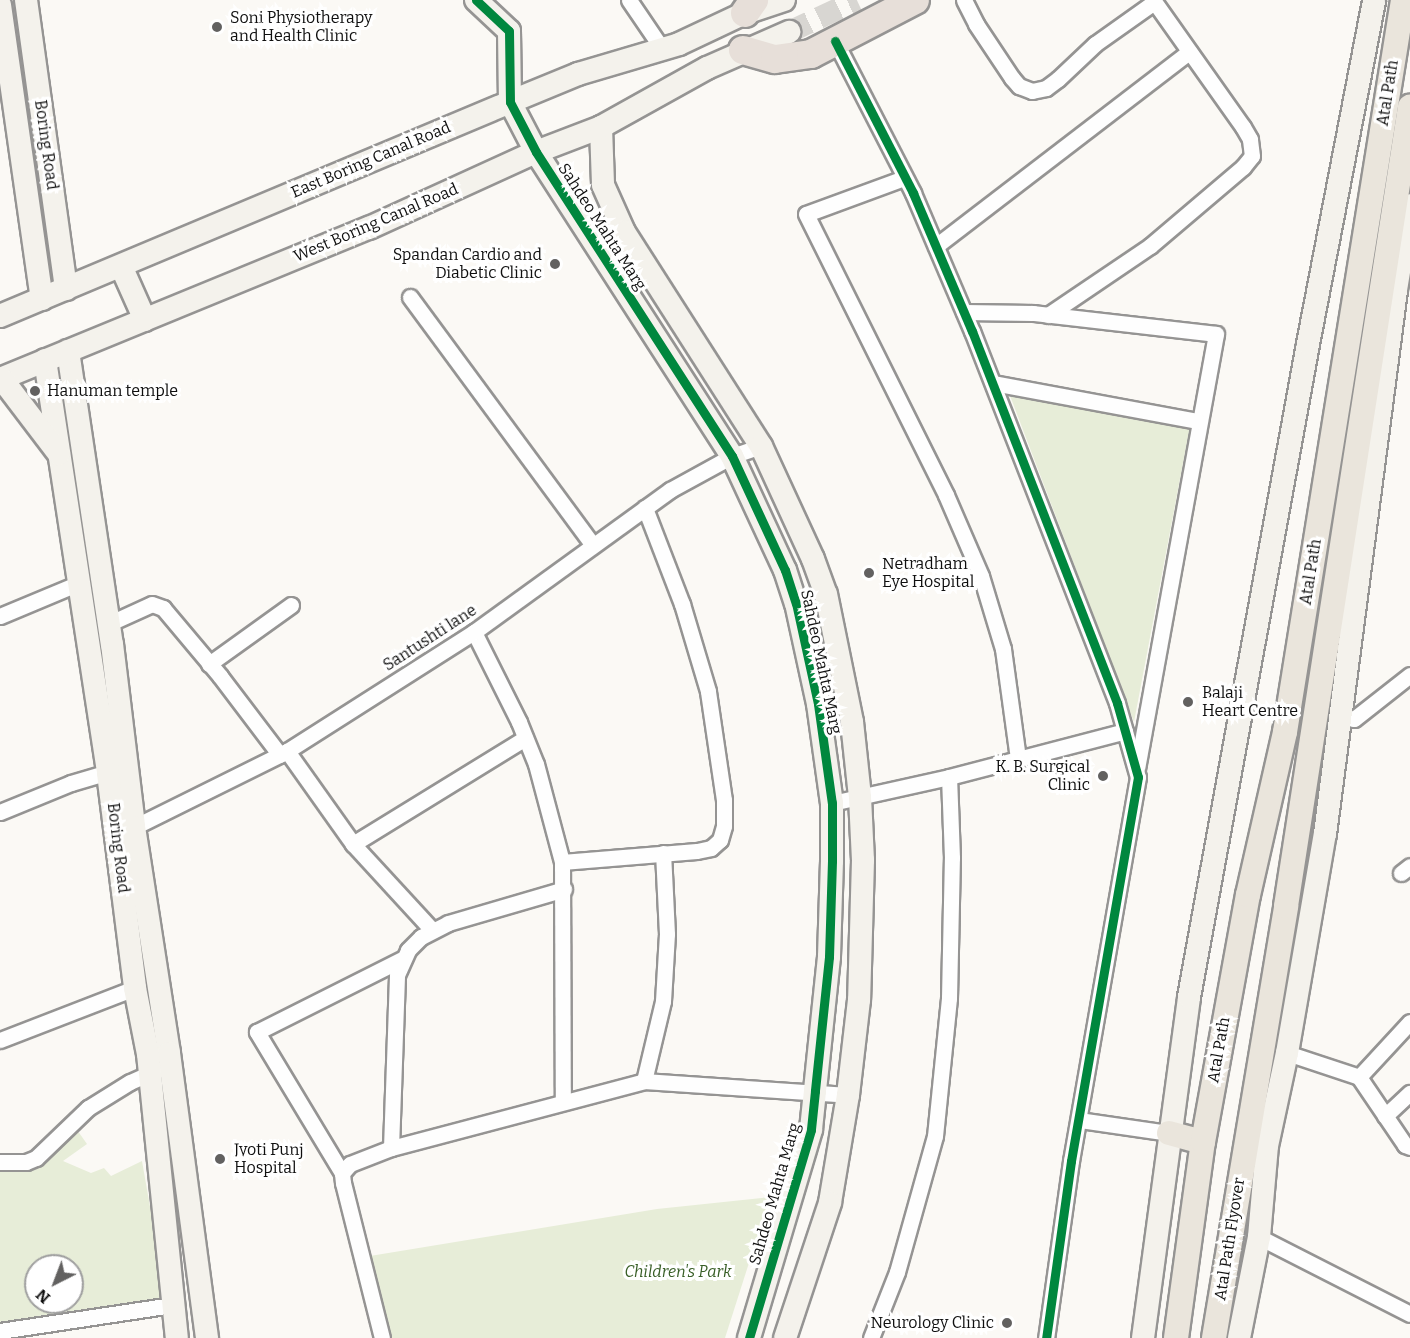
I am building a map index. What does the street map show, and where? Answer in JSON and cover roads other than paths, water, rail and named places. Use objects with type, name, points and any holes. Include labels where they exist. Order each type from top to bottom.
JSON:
[{"type":"highway","points":[[743,50],[775,59],[811,54],[915,0]]},
{"type":"main road","name":"Atal Path","points":[[1203,1142],[1248,895],[1285,732],[1403,0]]},
{"type":"main road","name":"Atal Path","points":[[1257,1143],[1410,106]]},
{"type":"main road","points":[[1169,1133],[1203,1142],[1176,1338]]},
{"type":"main road","name":"Atal Path Flyover","points":[[1214,1338],[1257,1143]]},
{"type":"street","name":"Boring Road","points":[[26,0],[66,289]]},
{"type":"street","name":"Sahdeo Mahta Marg","points":[[476,0],[509,31],[510,102],[536,152],[732,456],[784,570],[796,603],[818,704],[832,803],[829,957],[811,1130],[749,1338]]},
{"type":"street","points":[[629,0],[691,68],[707,68]]},
{"type":"street","points":[[964,0],[976,24],[1012,78],[1019,86],[1032,91],[1046,88],[1095,44],[1154,1],[1250,139],[1252,156],[1243,167],[1150,246],[1048,315]]},
{"type":"street","points":[[1143,1338],[1169,1133],[1193,974],[1308,344],[1374,0]]},
{"type":"street","name":"East Boring Canal Road","points":[[0,316],[578,74],[670,46],[765,4]]},
{"type":"street","points":[[0,5],[42,299]]},
{"type":"street","name":"West Boring Canal Road","points":[[1,379],[369,228],[536,152],[601,127],[707,68],[743,50],[789,32]]},
{"type":"street","points":[[835,41],[904,178],[964,312],[1117,703],[1138,777],[1078,1120],[1046,1338]]},
{"type":"street","points":[[670,46],[680,64],[681,83]]},
{"type":"street","points":[[936,246],[1189,52]]},
{"type":"street","name":"Sahdeo Mahta Marg","points":[[601,127],[603,185],[624,232],[761,446],[813,558],[826,594],[848,698],[860,797],[863,860],[858,1000],[848,1095],[830,1203],[784,1338]]},
{"type":"street","points":[[904,178],[806,214],[946,495],[977,565],[1003,649],[1018,759]]},
{"type":"street","points":[[1239,1338],[1259,1237],[1257,1143],[1287,1053],[1325,834],[1338,716],[1403,290],[1410,205]]},
{"type":"street","points":[[122,266],[145,320]]},
{"type":"street","points":[[410,297],[593,545]]},
{"type":"street","points":[[964,312],[1048,315],[1216,334],[1198,421],[1136,771]]},
{"type":"street","points":[[68,351],[108,624],[117,769],[134,826],[160,1069],[207,1338]]},
{"type":"street","name":"Boring Road","points":[[45,360],[79,582],[117,769],[135,988],[160,1069],[172,1305],[177,1338]]},
{"type":"street","points":[[1,379],[60,455]]},
{"type":"street","points":[[993,383],[1198,421]]},
{"type":"street","name":"Santushti lane","points":[[134,826],[284,753],[474,632],[645,508],[732,456],[761,446]]},
{"type":"street","points":[[562,862],[711,848],[720,840],[724,826],[724,800],[708,691],[682,604],[645,508]]},
{"type":"street","points":[[0,616],[79,582]]},
{"type":"street","points":[[108,624],[152,604],[163,608],[284,753],[353,844],[432,930]]},
{"type":"street","points":[[209,664],[291,605]]},
{"type":"street","points":[[474,632],[525,738],[547,798],[562,862],[564,889],[563,1102]]},
{"type":"street","points":[[1338,716],[1354,719],[1410,675]]},
{"type":"street","points":[[832,803],[949,777],[1125,731]]},
{"type":"street","points":[[353,844],[525,738]]},
{"type":"street","points":[[0,812],[71,783],[117,769]]},
{"type":"street","points":[[871,1338],[897,1272],[934,1136],[949,998],[952,858],[949,777]]},
{"type":"street","points":[[644,1081],[663,1001],[667,934],[663,853]]},
{"type":"street","points":[[382,1338],[342,1173],[257,1032],[402,959],[421,937],[432,930],[448,923],[564,889]]},
{"type":"street","points":[[391,1148],[398,975],[402,959]]},
{"type":"street","points":[[0,1040],[135,988]]},
{"type":"street","points":[[1359,1077],[1410,1022]]},
{"type":"street","points":[[1287,1053],[1359,1077],[1405,1145],[1410,1147]]},
{"type":"street","points":[[0,1162],[26,1162],[36,1158],[88,1108],[160,1069]]},
{"type":"street","points":[[342,1173],[350,1164],[391,1148],[644,1081],[848,1095]]},
{"type":"street","points":[[1385,1116],[1410,1093]]},
{"type":"street","points":[[1078,1120],[1169,1133]]},
{"type":"street","points":[[1259,1237],[1410,1314]]},
{"type":"street","points":[[0,1331],[172,1305]]},
{"type":"tunnel","points":[[789,32],[857,0]]},
{"type":"place","name":"Soni Physiotherapy and Health Clinic","points":[[217,27]]},
{"type":"place","name":"Spandan Cardio and Diabetic Clinic","points":[[555,264]]},
{"type":"place","name":"Hanuman temple","points":[[35,391]]},
{"type":"place","name":"Netradham Eye Hospital","points":[[869,573]]},
{"type":"place","name":"Balaji Heart Centre","points":[[1188,702]]},
{"type":"place","name":"K. B. Surgical Clinic","points":[[1103,776]]},
{"type":"place","name":"Jyoti Punj Hospital","points":[[220,1159]]},
{"type":"place","name":"Neurology Clinic","points":[[1007,1323]]},
{"type":"park label","name":"Children's Park","points":[[678,1272]]}]
